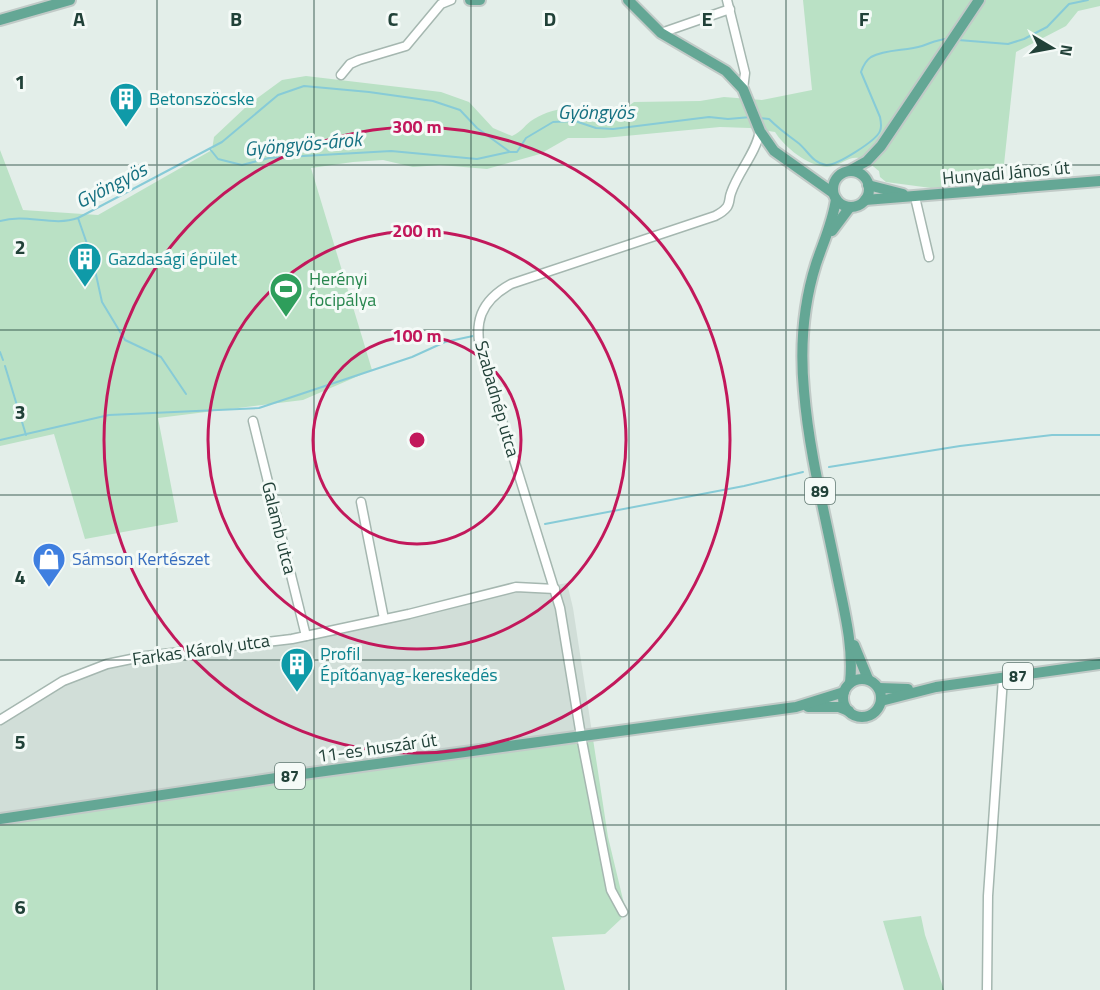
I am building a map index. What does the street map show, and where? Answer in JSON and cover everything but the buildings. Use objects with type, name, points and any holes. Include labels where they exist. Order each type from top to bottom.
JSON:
[{"type":"main road","points":[[0,20],[70,0]]},
{"type":"main road","points":[[470,0],[480,0]]},
{"type":"main road","points":[[628,0],[661,33],[726,71],[743,89],[757,122],[774,151],[800,169],[841,204],[850,207]]},
{"type":"main road","points":[[844,173],[867,161],[881,146],[979,0]]},
{"type":"main road","points":[[865,200],[868,192],[867,181],[881,146]]},
{"type":"main road","points":[[800,169],[817,174],[857,172],[867,181],[915,197]]},
{"type":"main road","name":"89","points":[[844,173],[833,184],[835,210],[809,292],[803,327],[804,390],[811,444],[848,631],[852,668],[847,688]]},
{"type":"main road","name":"Hunyadi János út","points":[[865,200],[1100,181]]},
{"type":"main road","name":"89","points":[[823,244],[850,207],[865,200]]},
{"type":"main road","name":"89","points":[[848,631],[868,679]]},
{"type":"main road","name":"87","points":[[581,736],[796,707],[839,707],[861,717],[871,715],[879,707],[881,701],[936,687],[1100,664]]},
{"type":"main road","points":[[868,679],[879,688],[881,701]]},
{"type":"main road","name":"87","points":[[796,707],[847,688],[855,680],[868,679]]},
{"type":"main road","name":"87","points":[[879,688],[936,687]]},
{"type":"main road","points":[[847,688],[843,698],[849,711]]},
{"type":"main road","name":"11-es huszár út","points":[[0,819],[581,736]]},
{"type":"street","points":[[340,75],[350,64],[359,60],[406,46],[441,2],[451,0]]},
{"type":"street","points":[[661,33],[729,4],[745,73],[743,89]]},
{"type":"street","points":[[726,71],[741,71],[743,62]]},
{"type":"street","name":"Szabadnép utca","points":[[623,912],[611,890],[581,736],[564,626],[555,589],[479,348],[477,328],[484,307],[496,293],[511,284],[715,216],[728,205],[730,194],[756,145],[757,122]]},
{"type":"street","points":[[750,154],[764,148],[774,151]]},
{"type":"street","points":[[915,197],[929,257]]},
{"type":"street","name":"Galamb utca","points":[[253,422],[306,636]]},
{"type":"street","points":[[361,502],[384,619]]},
{"type":"street","name":"Farkas Károly utca","points":[[0,720],[63,681],[106,664],[146,656],[306,636],[516,587],[555,589]]},
{"type":"street","points":[[987,990],[988,897],[1003,678]]},
{"type":"shaded area","points":[[567,583],[573,608],[593,739],[0,824],[0,723],[63,684],[87,673],[123,664]]},
{"type":"green space","points":[[803,0],[1100,0],[1100,6],[1078,11],[1066,26],[1016,52],[1002,183],[931,188],[886,182],[880,177],[879,171],[859,158],[825,167],[800,157],[785,145],[775,132],[720,127],[604,138],[568,138],[540,154],[487,169],[440,165],[413,167],[383,160],[311,168],[372,370],[303,400],[158,418],[178,522],[85,539],[54,434],[0,446],[0,150],[23,210],[98,215],[212,150],[214,137],[248,105],[282,80],[306,76],[441,92],[469,102],[493,128],[512,136],[534,119],[561,109],[584,113],[602,121],[615,116],[634,102],[700,101],[724,97],[762,100],[812,90]]},
{"type":"green space","points":[[593,739],[608,837],[625,908],[621,919],[605,934],[552,937],[565,990],[0,990],[0,824],[223,788]]},
{"type":"green space","points":[[921,916],[925,935],[944,990],[904,990],[883,921]]},
{"type":"waterway","name":"Gyöngyös","points":[[958,40],[1008,44],[1024,39],[1047,27],[1069,4],[1088,0]]},
{"type":"waterway","name":"Gyöngyös","points":[[759,118],[769,119],[801,145],[817,162],[826,165],[838,162],[864,146],[881,129],[880,117],[861,72],[867,60],[883,53],[916,48],[949,39]]},
{"type":"waterway","name":"Gyöngyös","points":[[0,221],[20,218],[59,221],[78,218],[222,142],[278,95],[304,86],[433,101],[460,110],[477,128],[510,152],[517,152],[526,138],[553,122],[575,121],[596,128],[613,129],[709,117],[728,119],[751,117]]},
{"type":"waterway","name":"Gyöngyös-árok","points":[[210,149],[218,159],[242,165],[269,158],[391,151],[477,159],[509,152]]},
{"type":"waterway","points":[[78,218],[93,261],[102,302],[125,340],[161,357],[186,394]]},
{"type":"waterway","points":[[0,440],[109,415],[259,408],[412,357],[445,342],[473,336]]},
{"type":"waterway","points":[[0,352],[3,360]]},
{"type":"waterway","points":[[5,366],[26,435]]},
{"type":"waterway","points":[[829,467],[960,446],[1052,435],[1100,435]]},
{"type":"waterway","points":[[545,524],[744,486],[803,472]]},
{"type":"place","name":"Betonszöcske","points":[[126,128]]},
{"type":"place","name":"Gazdasági épület","points":[[85,288]]},
{"type":"place","name":"Herényi focipálya","points":[[286,318]]},
{"type":"place","name":"Sámson Kertészet","points":[[49,588]]},
{"type":"place","name":"Profil Építőanyag-kereskedés","points":[[297,693]]}]
